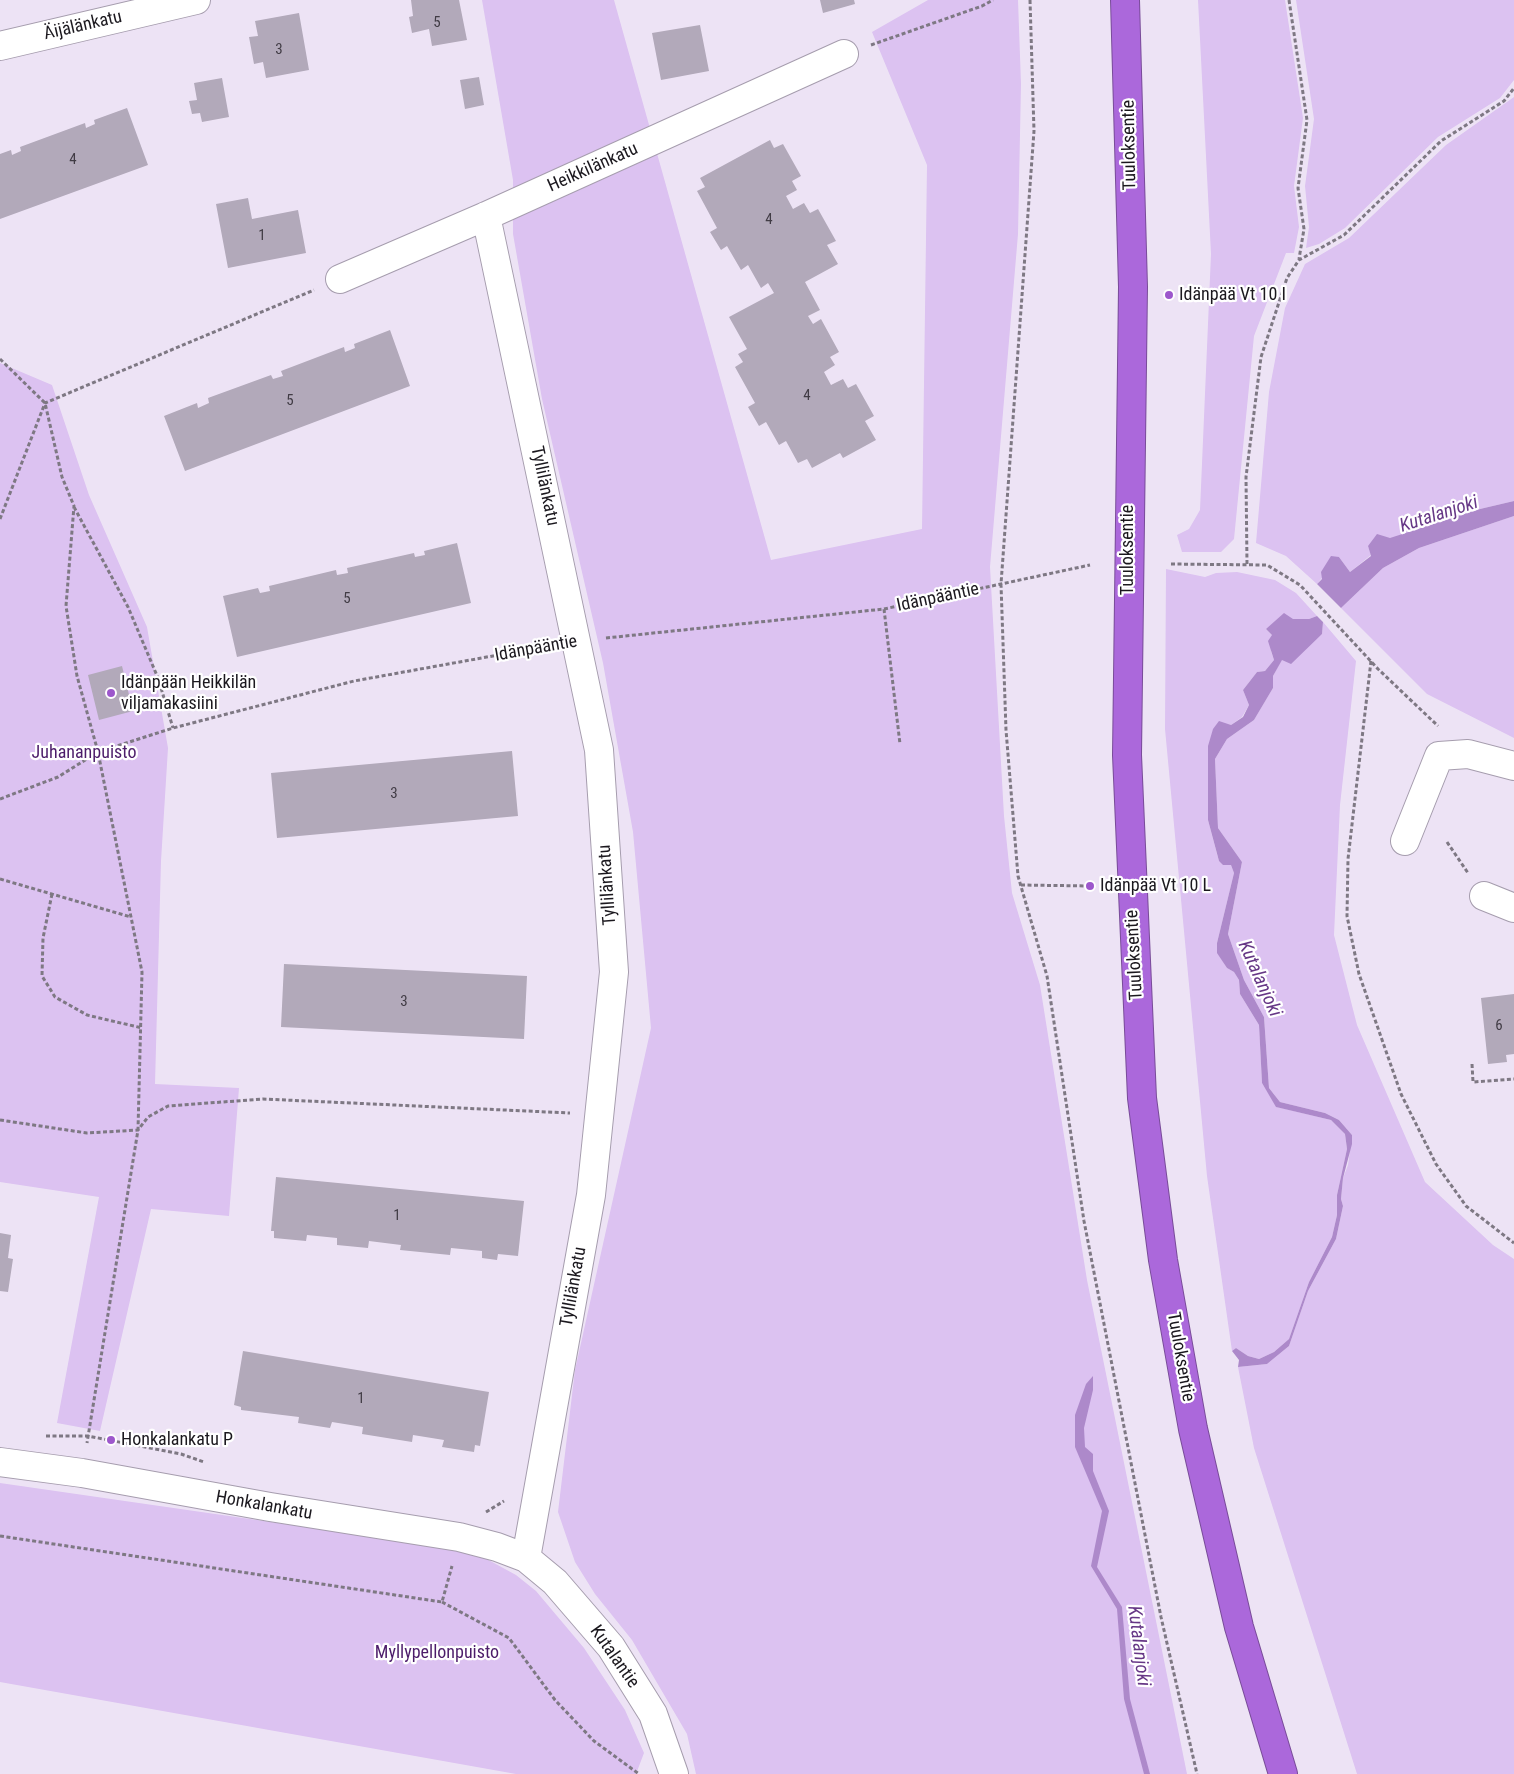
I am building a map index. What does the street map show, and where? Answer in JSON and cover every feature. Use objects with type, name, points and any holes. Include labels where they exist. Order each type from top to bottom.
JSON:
[{"type":"highway","name":"Tuuloksentie","points":[[1125,0],[1132,286],[1127,755],[1142,1098],[1163,1260],[1193,1429],[1239,1626],[1283,1774]]},
{"type":"street","name":"Äijälänkatu","points":[[0,46],[196,0]]},
{"type":"street","name":"Heikkilänkatu","points":[[340,279],[486,216],[844,54]]},
{"type":"street","name":"Tyllilänkatu","points":[[486,216],[577,641],[598,750],[614,972],[591,1195],[526,1558]]},
{"type":"street","points":[[1405,841],[1439,756],[1468,754],[1514,766]]},
{"type":"street","points":[[1484,896],[1514,908]]},
{"type":"street","name":"Honkalankatu","points":[[0,1462],[82,1473],[270,1507],[463,1526],[526,1558]]},
{"type":"street","name":"Kutalantie","points":[[526,1558],[555,1582],[611,1647],[653,1714],[674,1774]]},
{"type":"path","points":[[844,54],[982,6],[993,0]]},
{"type":"path","points":[[1030,0],[1034,131],[1001,584],[1006,730],[1018,876],[1047,976],[1084,1221],[1162,1617],[1197,1774]]},
{"type":"path","points":[[1247,564],[1246,477],[1261,357],[1287,278],[1299,260],[1304,229],[1298,188],[1308,120],[1289,0]]},
{"type":"path","points":[[1299,260],[1344,235],[1441,141],[1504,101],[1514,88]]},
{"type":"path","points":[[0,519],[45,402],[340,279]]},
{"type":"path","points":[[0,360],[45,402],[62,477],[74,506],[128,607],[158,678],[173,728]]},
{"type":"path","points":[[74,506],[66,606],[77,676],[98,752],[142,972],[138,1130],[92,1414]]},
{"type":"path","points":[[1171,564],[1267,565],[1300,585],[1371,661],[1468,754]]},
{"type":"path","name":"Idänpääntie","points":[[0,799],[58,777],[98,752],[173,728],[354,681],[577,641],[884,609],[1090,565]]},
{"type":"path","points":[[884,609],[900,744]]},
{"type":"path","points":[[1371,661],[1348,859],[1347,916],[1359,974],[1401,1094],[1436,1164],[1466,1206],[1514,1243]]},
{"type":"path","points":[[1447,842],[1484,896]]},
{"type":"path","points":[[0,879],[131,917]]},
{"type":"path","points":[[1021,885],[1090,886]]},
{"type":"path","points":[[52,894],[44,938],[42,976],[55,997],[88,1015],[142,1028]]},
{"type":"path","points":[[1472,1064],[1473,1082],[1514,1078]]},
{"type":"path","points":[[0,1120],[87,1133],[138,1130],[148,1117],[168,1106],[263,1099],[569,1113]]},
{"type":"path","points":[[40,1436],[88,1436],[181,1454],[206,1463]]},
{"type":"path","points":[[442,1602],[463,1526],[502,1503],[507,1498]]},
{"type":"path","points":[[0,1536],[442,1602],[509,1638],[561,1707],[594,1741],[639,1774]]},
{"type":"green space","points":[[482,0],[614,0],[771,560],[922,529],[927,165],[872,32],[928,0],[1018,0],[1021,84],[1018,234],[990,567],[1004,816],[1012,893],[1040,985],[1087,1280],[1187,1774],[696,1774],[687,1734],[632,1640],[595,1594],[575,1562],[558,1512],[575,1370],[651,1028],[633,832],[603,663],[542,399],[513,234],[513,180]]},
{"type":"green space","points":[[1198,0],[1285,0],[1303,118],[1294,186],[1299,227],[1294,253],[1286,253],[1254,336],[1234,539],[1221,552],[1182,552],[1177,535],[1189,529],[1200,510],[1211,254]]},
{"type":"green space","points":[[1296,0],[1514,0],[1514,80],[1500,98],[1438,137],[1345,228],[1319,244],[1306,248],[1309,227],[1305,186],[1314,119]]},
{"type":"green space","points":[[1514,97],[1514,501],[1480,509],[1368,546],[1371,555],[1350,572],[1339,557],[1317,584],[1286,556],[1256,543],[1269,392],[1285,308],[1305,264],[1349,238],[1446,145]]},
{"type":"green space","name":"Juhananpuisto","points":[[0,363],[52,385],[89,495],[147,627],[168,748],[161,861],[155,1084],[239,1088],[229,1216],[151,1209],[100,1431],[57,1423],[99,1197],[0,1182]]},
{"type":"green space","points":[[1514,516],[1514,738],[1427,694],[1341,608],[1383,568],[1419,548]]},
{"type":"green space","points":[[1166,569],[1205,577],[1216,573],[1237,572],[1275,580],[1296,593],[1317,616],[1309,619],[1293,619],[1266,629],[1272,635],[1271,651],[1274,660],[1265,671],[1257,672],[1243,690],[1249,705],[1242,717],[1231,725],[1223,724],[1208,773],[1208,820],[1219,861],[1231,865],[1234,873],[1217,943],[1218,953],[1227,968],[1234,972],[1239,980],[1240,994],[1259,1025],[1262,1083],[1277,1107],[1331,1120],[1345,1134],[1347,1149],[1337,1195],[1337,1215],[1332,1237],[1309,1282],[1289,1339],[1274,1352],[1259,1359],[1248,1356],[1236,1348],[1232,1351],[1207,1176],[1165,729]]},
{"type":"green space","points":[[1323,622],[1356,661],[1340,805],[1334,935],[1357,1025],[1425,1182],[1493,1245],[1514,1259],[1514,1774],[1357,1774],[1254,1448],[1238,1367],[1267,1364],[1289,1346],[1308,1291],[1336,1239],[1343,1206],[1341,1199],[1343,1178],[1348,1165],[1352,1135],[1339,1120],[1325,1113],[1280,1102],[1269,1088],[1264,1017],[1244,980],[1228,934],[1242,862],[1218,828],[1215,759],[1227,739],[1254,720],[1273,688],[1273,676],[1282,659],[1322,634]]},
{"type":"green space","name":"Myllypellonpuisto","points":[[0,1483],[472,1551],[516,1575],[536,1591],[584,1648],[625,1710],[644,1753],[636,1774],[516,1774],[0,1682]]},
{"type":"shaded area","points":[[1514,501],[1514,516],[1419,548],[1383,568],[1341,608],[1317,584],[1322,579],[1321,572],[1331,556],[1339,557],[1350,572],[1371,556],[1368,546],[1377,534],[1390,538],[1480,509]]},
{"type":"shaded area","points":[[1284,613],[1293,619],[1309,619],[1317,616],[1323,622],[1322,634],[1291,664],[1282,660],[1273,676],[1273,688],[1254,720],[1227,739],[1215,759],[1218,828],[1242,862],[1228,934],[1244,980],[1264,1017],[1269,1088],[1280,1102],[1325,1113],[1339,1120],[1352,1135],[1352,1144],[1343,1178],[1341,1199],[1343,1206],[1336,1239],[1308,1291],[1289,1346],[1267,1364],[1238,1367],[1239,1360],[1232,1351],[1236,1348],[1248,1356],[1259,1359],[1274,1352],[1289,1339],[1309,1282],[1332,1237],[1337,1215],[1337,1195],[1347,1149],[1345,1134],[1331,1120],[1276,1107],[1262,1083],[1259,1025],[1240,994],[1239,980],[1234,972],[1227,968],[1217,953],[1217,943],[1234,873],[1231,865],[1223,865],[1219,861],[1208,820],[1208,746],[1213,729],[1219,721],[1231,725],[1243,717],[1249,705],[1243,690],[1257,672],[1265,671],[1274,660],[1268,641],[1272,635],[1266,629]]},
{"type":"shaded area","points":[[1093,1376],[1093,1390],[1084,1428],[1085,1447],[1093,1454],[1093,1471],[1109,1511],[1097,1567],[1122,1607],[1130,1699],[1150,1774],[1144,1774],[1124,1699],[1117,1609],[1091,1566],[1102,1511],[1075,1447],[1075,1415],[1086,1384]]},
{"type":"building","points":[[411,0],[459,0],[467,40],[432,46],[429,29],[412,33],[409,17],[413,16]]},
{"type":"building","points":[[820,0],[854,0],[855,4],[823,13]]},
{"type":"building","points":[[299,13],[309,70],[266,78],[263,62],[254,64],[249,37],[258,36],[255,21]]},
{"type":"building","points":[[700,25],[709,71],[661,80],[652,33]]},
{"type":"building","points":[[479,77],[484,105],[465,109],[460,80]]},
{"type":"building","points":[[222,78],[229,117],[202,122],[200,113],[192,114],[189,101],[197,100],[194,83]]},
{"type":"building","points":[[127,108],[148,165],[0,219],[0,154],[11,150],[12,155],[21,151],[20,147],[85,123],[86,128],[95,124],[94,120]]},
{"type":"building","points":[[770,140],[774,148],[783,144],[801,176],[792,181],[797,190],[786,196],[793,209],[804,203],[810,213],[818,209],[836,241],[827,245],[838,264],[805,282],[820,310],[808,316],[813,324],[821,319],[839,352],[830,357],[835,365],[824,372],[831,385],[843,379],[848,388],[856,384],[874,416],[865,421],[876,440],[843,458],[840,453],[812,468],[807,459],[798,463],[786,441],[779,445],[766,422],[759,426],[748,407],[755,403],[735,367],[743,362],[738,354],[747,349],[729,317],[774,293],[768,283],[761,288],[748,265],[741,270],[727,246],[721,250],[710,232],[717,228],[697,191],[705,187],[700,178]]},
{"type":"building","points":[[248,198],[252,219],[298,210],[306,253],[228,268],[216,204]]},
{"type":"building","points":[[390,330],[410,386],[185,471],[164,416],[197,403],[198,408],[209,403],[208,398],[271,375],[273,379],[283,376],[281,371],[344,347],[345,352],[355,348],[354,344]]},
{"type":"building","points":[[457,543],[471,603],[237,657],[223,596],[258,588],[260,593],[270,591],[269,586],[336,570],[337,575],[348,573],[347,568],[414,553],[415,557],[425,555],[424,551]]},
{"type":"building","name":"Idänpään Heikkilän viljamakasiini","points":[[122,666],[133,711],[99,720],[88,675]]},
{"type":"building","points":[[512,751],[518,816],[277,838],[271,773]]},
{"type":"building","points":[[284,964],[527,976],[524,1039],[281,1027]]},
{"type":"building","points":[[1514,994],[1514,1054],[1506,1055],[1507,1062],[1488,1064],[1481,998]]},
{"type":"building","points":[[276,1177],[524,1201],[518,1256],[498,1254],[497,1260],[482,1258],[482,1251],[451,1248],[450,1255],[400,1250],[401,1245],[369,1241],[368,1248],[337,1245],[337,1238],[307,1235],[306,1241],[274,1238],[274,1231],[271,1231]]},
{"type":"building","points":[[0,1233],[11,1235],[8,1258],[13,1259],[8,1292],[0,1291]]},
{"type":"building","points":[[243,1351],[489,1392],[480,1446],[475,1445],[474,1452],[442,1447],[444,1440],[413,1435],[412,1442],[362,1434],[363,1427],[332,1422],[330,1428],[298,1423],[299,1417],[241,1410],[241,1407],[234,1405]]},
{"type":"place","name":"Idänpää Vt 10 I","points":[[1169,295]]},
{"type":"place","name":"Idänpään Heikkilän viljamakasiini","points":[[111,693]]},
{"type":"place","name":"Idänpää Vt 10 L","points":[[1090,886]]},
{"type":"place","name":"Honkalankatu P","points":[[111,1440]]},
{"type":"water label","name":"Kutalanjoki","points":[[1439,515]]},
{"type":"water label","name":"Kutalanjoki","points":[[1259,979]]},
{"type":"water label","name":"Kutalanjoki","points":[[1138,1646]]}]
